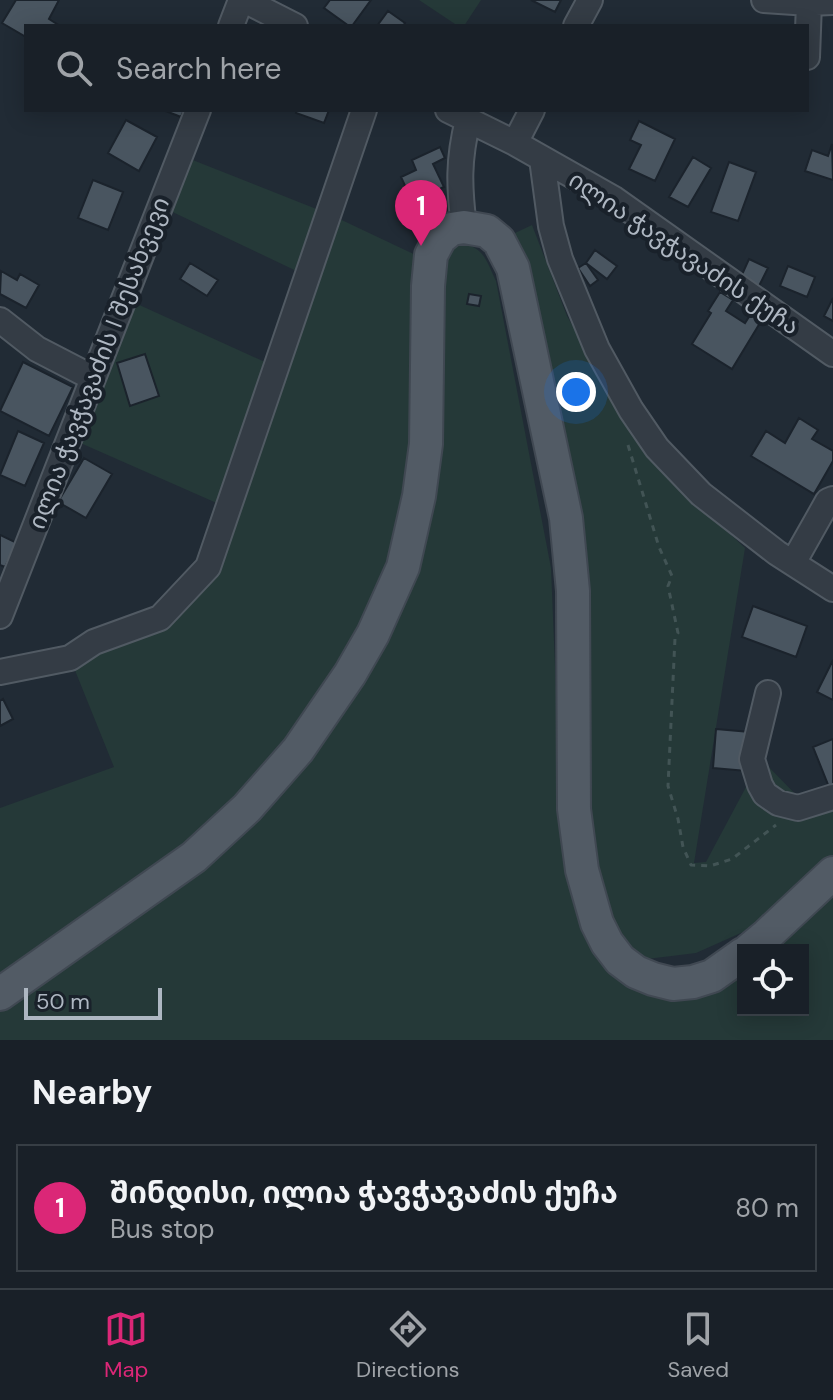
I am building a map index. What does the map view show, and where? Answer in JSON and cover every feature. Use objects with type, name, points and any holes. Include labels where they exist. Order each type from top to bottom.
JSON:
[{"type":"main road","points":[[0,994],[194,857],[247,808],[298,750],[350,674],[373,634],[403,567],[419,496],[426,444],[431,255],[440,238],[451,229],[464,227],[487,231],[499,241],[513,268],[566,518],[573,591],[574,809],[582,870],[597,923],[620,960],[636,972],[653,979],[673,984],[693,982],[712,976],[737,958]]},
{"type":"main road","points":[[756,944],[833,873]]},
{"type":"street","points":[[232,24],[243,0],[291,24]]},
{"type":"street","points":[[577,24],[590,0]]},
{"type":"street","points":[[764,0],[821,3],[809,49]]},
{"type":"street","name":"ილია ჭავჭავაძის I შესახვევი","points":[[0,616],[197,112]]},
{"type":"street","points":[[0,672],[70,658],[94,642],[160,618],[208,567],[363,112]]},
{"type":"street","points":[[515,143],[531,112]]},
{"type":"street","points":[[458,115],[460,198],[464,227]]},
{"type":"street","name":"ილია ჭავჭავაძის ქუჩა","points":[[458,115],[614,199],[833,354]]},
{"type":"street","points":[[542,159],[551,226],[560,259],[597,349],[631,410],[657,448],[701,494],[777,553],[833,589]]},
{"type":"street","points":[[0,320],[37,349],[93,378]]},
{"type":"street","points":[[793,563],[828,501],[833,499]]},
{"type":"street","points":[[768,693],[752,759],[765,794],[778,803],[798,808],[833,797]]},
{"type":"path","points":[[628,444],[659,547],[672,576],[668,586],[678,633],[675,638],[668,786],[683,847],[691,865],[710,866],[732,859],[798,808]]},
{"type":"green space","points":[[419,0],[481,0],[465,24],[455,24]]},
{"type":"green space","points":[[180,155],[329,214],[422,258],[412,423],[398,518],[376,598],[349,658],[240,806],[0,994],[0,808],[114,767],[70,658],[160,618],[208,567],[228,508],[69,438],[124,298],[276,367],[307,276],[160,206]]},
{"type":"green space","points":[[532,225],[567,316],[645,454],[745,548],[694,863],[706,862],[761,759],[804,803],[833,793],[833,856],[743,932],[696,953],[647,959],[624,947],[606,912],[587,810],[545,354],[515,233]]},
{"type":"green space","points":[[458,243],[474,247],[486,261],[496,281],[551,568],[563,862],[593,948],[614,977],[645,992],[737,970],[737,1016],[809,1016],[809,944],[769,944],[833,885],[833,1040],[0,1040],[0,1002],[208,857],[408,562],[437,260]]},
{"type":"building","points":[[16,0],[59,0],[49,19],[57,24],[24,24],[24,36],[2,23]]},
{"type":"building","points":[[330,0],[371,0],[353,24],[346,24],[324,8]]},
{"type":"building","points":[[531,0],[561,0],[555,12]]},
{"type":"building","points":[[388,11],[405,23],[404,24],[378,24]]},
{"type":"building","points":[[296,112],[328,112],[324,123]]},
{"type":"building","points":[[126,120],[157,137],[139,171],[108,153]]},
{"type":"building","points":[[639,121],[675,139],[655,181],[629,169],[641,145],[630,140]]},
{"type":"building","points":[[832,144],[833,180],[805,171],[812,150],[828,156]]},
{"type":"building","points":[[440,147],[445,158],[433,164],[444,187],[412,201],[401,177],[416,170],[412,160]]},
{"type":"building","points":[[693,157],[711,168],[688,207],[669,197]]},
{"type":"building","points":[[729,162],[756,172],[738,221],[711,212]]},
{"type":"building","points":[[93,180],[123,192],[108,230],[78,218]]},
{"type":"building","points":[[595,250],[617,266],[607,279],[586,263]]},
{"type":"building","points":[[749,259],[768,268],[758,288],[740,279]]},
{"type":"building","points":[[190,263],[218,280],[207,296],[180,279]]},
{"type":"building","points":[[586,263],[598,280],[590,286],[578,268]]},
{"type":"building","points":[[788,266],[815,277],[807,297],[780,286]]},
{"type":"building","points":[[1,271],[17,280],[20,274],[39,285],[26,308],[0,294]]},
{"type":"building","points":[[720,292],[733,300],[726,311],[745,323],[752,312],[763,318],[732,369],[692,344]]},
{"type":"building","points":[[469,294],[481,296],[479,306],[467,304]]},
{"type":"building","points":[[833,298],[833,321],[824,316]]},
{"type":"building","points":[[145,354],[159,396],[130,406],[117,363]]},
{"type":"building","points":[[23,362],[73,387],[49,436],[0,411]]},
{"type":"building","points":[[799,418],[818,430],[812,439],[833,451],[833,461],[814,494],[751,456],[766,431],[785,443]]},
{"type":"building","points":[[18,431],[44,443],[25,486],[0,475]]},
{"type":"building","points":[[84,458],[112,474],[86,518],[58,502]]},
{"type":"building","points":[[0,535],[17,543],[5,567],[0,565]]},
{"type":"building","points":[[753,606],[807,626],[796,657],[742,637]]},
{"type":"building","points":[[833,660],[833,700],[817,692]]},
{"type":"building","points":[[3,699],[13,719],[0,726],[0,701]]},
{"type":"building","points":[[716,729],[750,732],[747,771],[713,768]]},
{"type":"building","points":[[833,739],[833,785],[829,787],[813,747]]},
{"type":"place","name":"შინდისი, ილია ჭავჭავაძის ქუჩა","points":[[421,246]]}]
